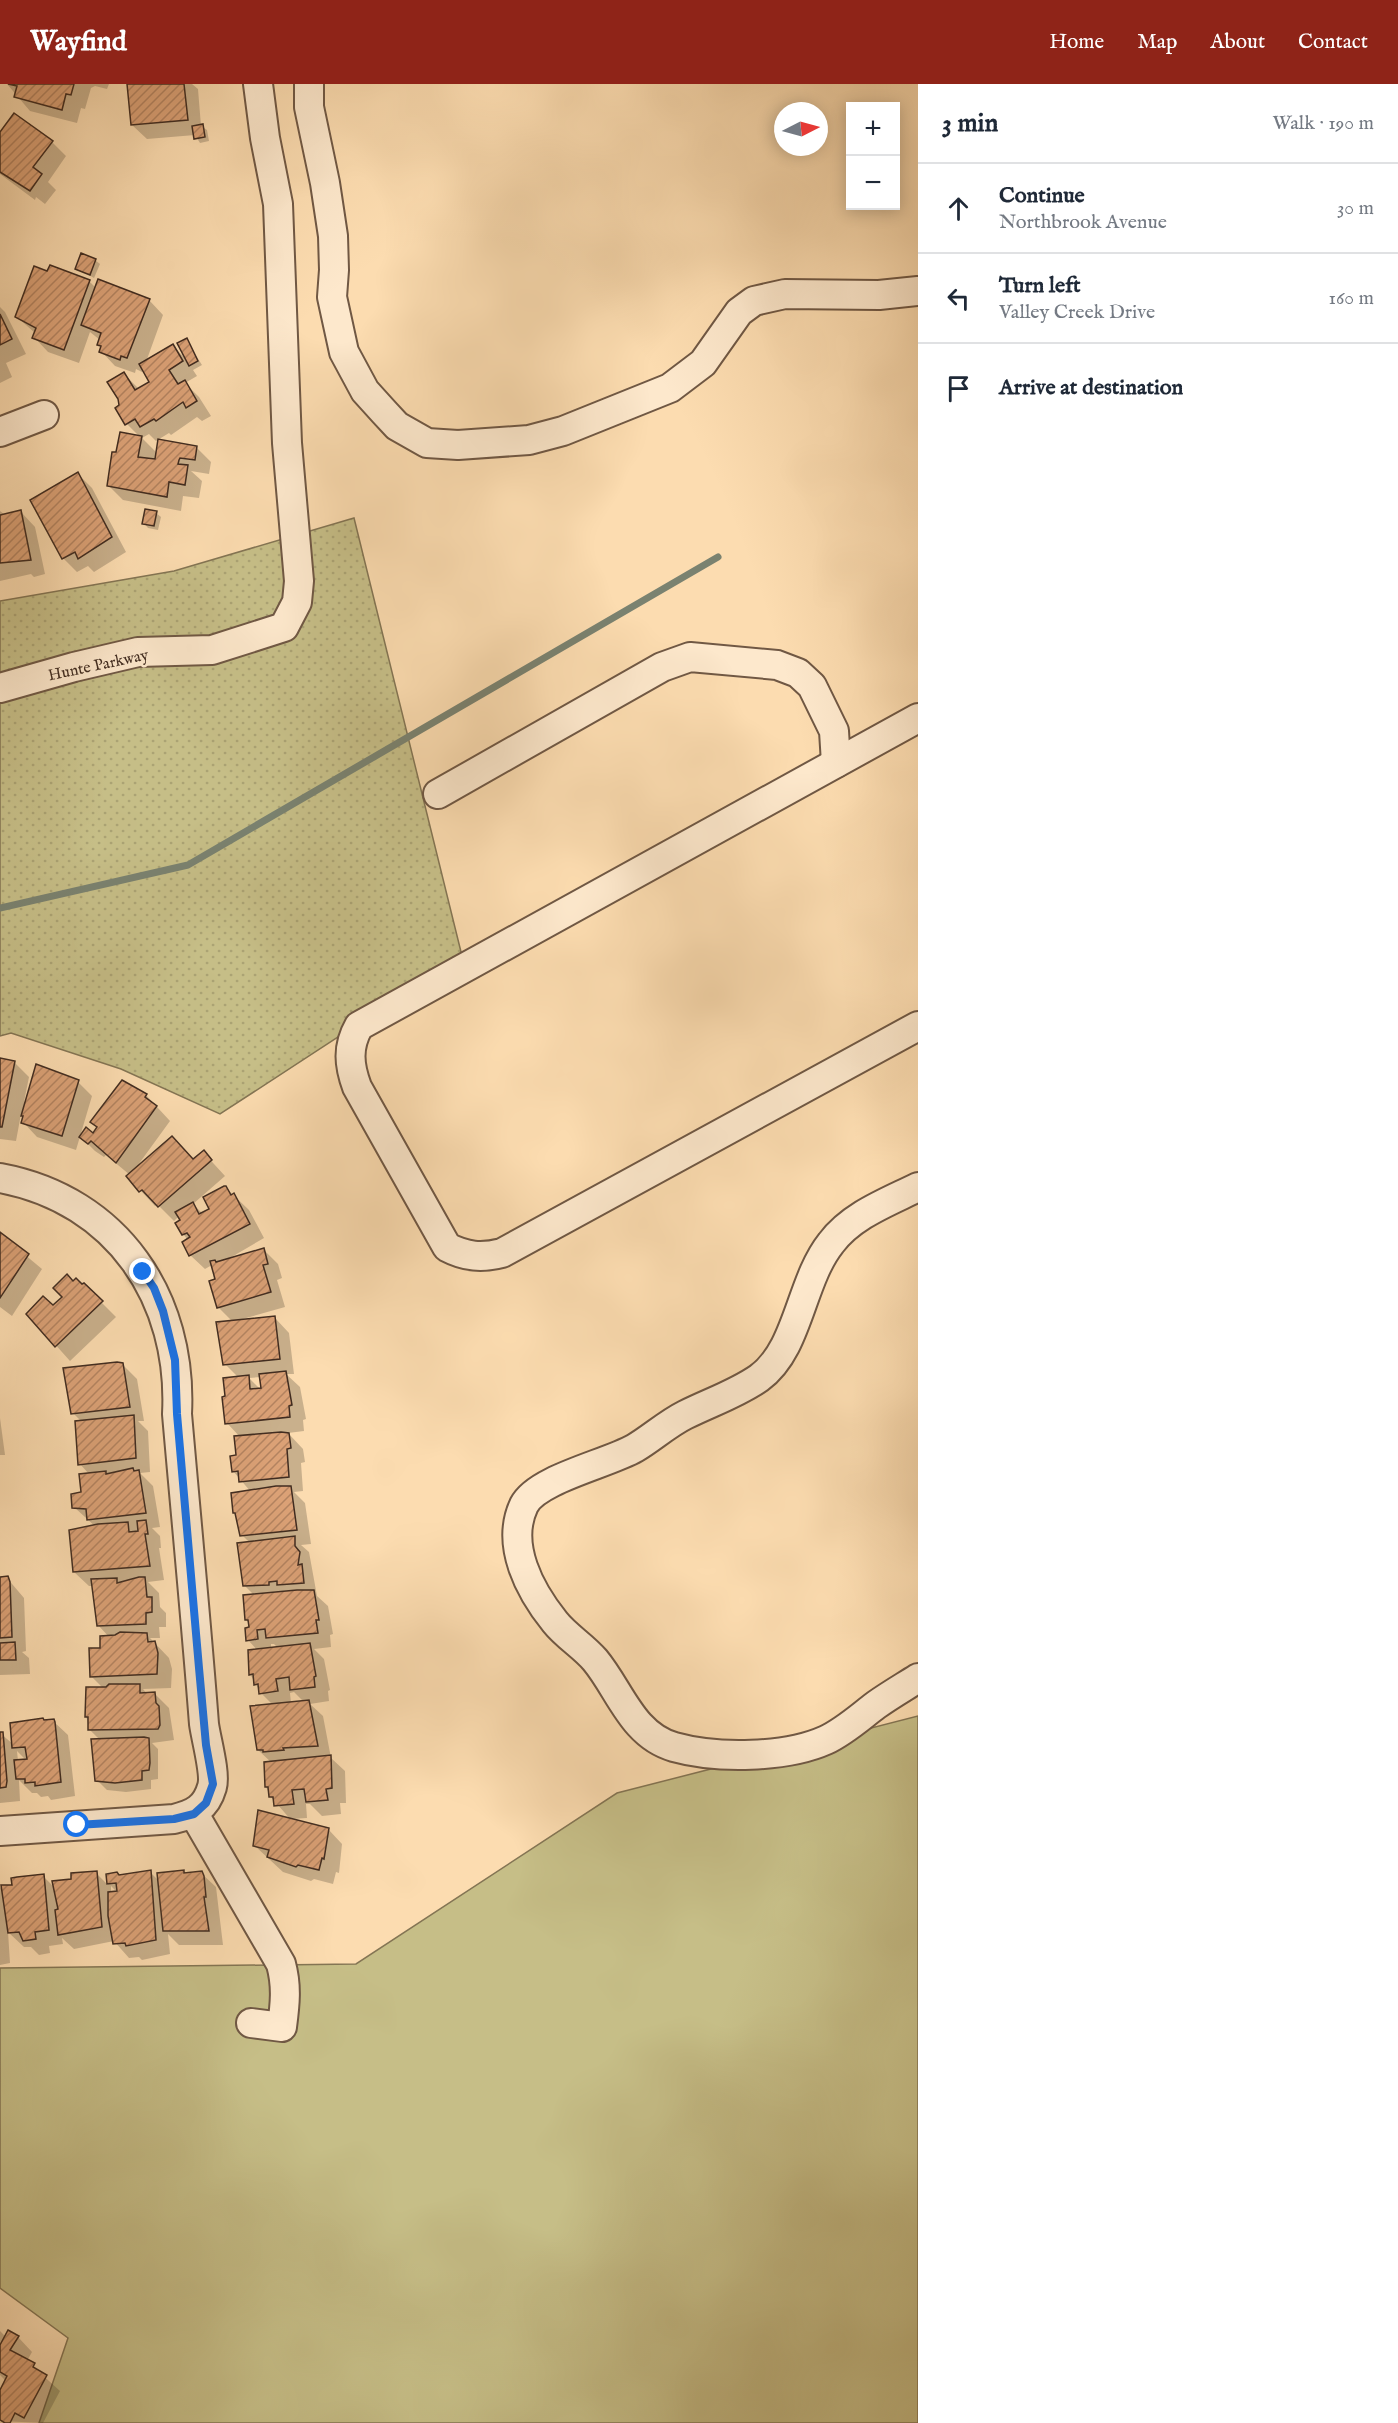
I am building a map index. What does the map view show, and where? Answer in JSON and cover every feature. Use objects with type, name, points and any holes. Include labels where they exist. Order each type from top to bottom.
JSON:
[{"type":"street","name":"Hunte Parkway","points":[[0,688],[138,652],[223,647],[284,627],[297,602],[299,580],[285,421],[278,204],[265,138],[258,84]]},
{"type":"street","points":[[309,84],[309,107],[325,183],[333,236],[332,297],[344,352],[365,391],[390,419],[415,438],[427,442],[458,445],[529,440],[563,432],[670,388],[703,363],[739,312],[754,301],[785,294],[879,295],[918,291]]},
{"type":"street","points":[[0,432],[44,415]]},
{"type":"street","points":[[438,794],[662,667],[690,657],[777,665],[798,673],[812,686],[834,731],[836,763]]},
{"type":"street","points":[[918,718],[359,1026],[352,1039],[350,1069],[357,1088],[447,1247],[460,1254],[485,1257],[502,1253],[918,1026]]},
{"type":"street","points":[[0,1178],[39,1189],[69,1203],[114,1237],[154,1288],[163,1311],[177,1378],[177,1414],[199,1668],[206,1745],[213,1784],[200,1808],[174,1819],[0,1831]]},
{"type":"street","points":[[918,1187],[865,1213],[831,1243],[802,1298],[788,1339],[779,1357],[762,1376],[735,1394],[684,1415],[636,1448],[604,1463],[545,1485],[525,1504],[517,1544],[524,1570],[555,1622],[594,1658],[636,1724],[646,1733],[673,1747],[750,1755],[804,1747],[839,1733],[918,1678]]},
{"type":"street","points":[[200,1808],[282,1970],[287,1989],[282,2027],[251,2023]]},
{"type":"shaded area","points":[[354,518],[462,956],[220,1114],[121,1069],[11,1033],[0,1036],[0,601],[174,571]]},
{"type":"shaded area","points":[[918,1716],[918,2423],[39,2423],[68,2338],[0,2288],[0,1968],[356,1964],[617,1793]]},
{"type":"building","points":[[8,84],[74,84],[71,95],[66,94],[62,110],[14,97],[17,86]]},
{"type":"building","points":[[127,84],[184,84],[188,120],[131,125]]},
{"type":"building","points":[[14,113],[53,141],[33,167],[42,174],[30,191],[0,172],[0,132]]},
{"type":"building","points":[[203,124],[205,137],[194,139],[192,126]]},
{"type":"building","points":[[81,253],[96,259],[90,275],[75,269]]},
{"type":"building","points":[[50,265],[90,280],[64,350],[32,338],[36,328],[15,317],[34,266],[47,271]]},
{"type":"building","points":[[98,279],[150,299],[127,358],[121,356],[120,360],[99,352],[101,346],[97,345],[101,333],[81,325]]},
{"type":"building","points":[[0,314],[12,339],[0,345]]},
{"type":"building","points":[[187,338],[198,361],[189,366],[177,343]]},
{"type":"building","points":[[173,344],[183,361],[169,370],[178,384],[185,380],[197,401],[186,408],[183,402],[156,421],[154,419],[140,427],[135,419],[125,425],[115,408],[119,405],[118,399],[107,382],[124,372],[135,390],[149,382],[139,364]]},
{"type":"building","points":[[120,432],[142,436],[138,457],[155,459],[158,439],[197,446],[195,460],[180,458],[179,460],[178,464],[188,465],[185,485],[169,482],[167,497],[107,486],[112,452],[116,452]]},
{"type":"building","points":[[78,472],[112,537],[78,559],[75,552],[62,559],[30,500]]},
{"type":"building","points":[[145,509],[157,511],[154,526],[142,524]]},
{"type":"building","points":[[21,510],[31,560],[0,563],[0,515]]},
{"type":"building","points":[[0,1058],[15,1061],[2,1127],[0,1127]]},
{"type":"building","points":[[36,1064],[79,1080],[62,1136],[21,1123]]},
{"type":"building","points":[[122,1080],[147,1094],[145,1097],[157,1106],[116,1163],[91,1141],[88,1144],[79,1137],[86,1127],[93,1133],[97,1127],[90,1122]]},
{"type":"building","points":[[172,1136],[193,1159],[204,1150],[212,1160],[158,1207],[142,1190],[139,1192],[126,1176]]},
{"type":"building","points":[[224,1186],[231,1195],[234,1193],[250,1224],[189,1256],[182,1242],[190,1237],[187,1233],[182,1235],[175,1223],[180,1220],[175,1212],[193,1202],[199,1214],[209,1209],[203,1197]]},
{"type":"building","points":[[0,1232],[29,1254],[0,1298]]},
{"type":"building","points":[[264,1248],[268,1264],[263,1265],[271,1292],[217,1308],[209,1281],[215,1279],[210,1261],[215,1260],[216,1262]]},
{"type":"building","points":[[67,1274],[73,1281],[76,1278],[82,1284],[84,1283],[103,1301],[55,1347],[26,1314],[43,1296],[53,1305],[62,1297],[53,1288]]},
{"type":"building","points":[[275,1316],[280,1359],[223,1365],[216,1322]]},
{"type":"building","points":[[123,1363],[130,1407],[71,1414],[63,1368]]},
{"type":"building","points":[[286,1371],[292,1405],[289,1406],[290,1417],[225,1424],[222,1397],[225,1396],[223,1378],[249,1375],[250,1389],[261,1388],[259,1374]]},
{"type":"building","points":[[134,1415],[136,1458],[78,1465],[75,1421]]},
{"type":"building","points":[[289,1433],[291,1448],[287,1449],[289,1477],[239,1482],[238,1471],[232,1472],[230,1456],[236,1455],[234,1436]]},
{"type":"building","points":[[133,1468],[134,1471],[139,1470],[146,1513],[87,1520],[86,1509],[72,1508],[71,1494],[81,1492],[79,1474],[106,1471],[106,1474]]},
{"type":"building","points":[[291,1486],[297,1530],[240,1536],[235,1513],[233,1513],[231,1493]]},
{"type":"building","points":[[146,1520],[148,1534],[145,1534],[150,1566],[73,1572],[69,1530],[98,1524],[128,1522],[129,1532],[138,1531],[137,1521]]},
{"type":"building","points":[[295,1536],[295,1546],[300,1552],[298,1565],[302,1564],[304,1583],[277,1585],[277,1581],[269,1582],[269,1585],[243,1586],[237,1543]]},
{"type":"building","points":[[8,1576],[12,1637],[0,1638],[0,1577]]},
{"type":"building","points":[[145,1577],[147,1597],[152,1597],[152,1612],[146,1613],[146,1624],[97,1626],[91,1579],[117,1578],[117,1583]]},
{"type":"building","points":[[314,1590],[319,1620],[316,1620],[318,1633],[266,1638],[265,1629],[257,1630],[258,1639],[246,1641],[245,1628],[249,1627],[248,1620],[245,1620],[243,1595]]},
{"type":"building","points":[[120,1632],[147,1633],[148,1642],[155,1641],[158,1653],[157,1674],[90,1677],[89,1648],[100,1648],[100,1636],[115,1635]]},
{"type":"building","points":[[15,1642],[16,1660],[0,1660],[0,1643]]},
{"type":"building","points":[[310,1643],[316,1676],[314,1677],[315,1687],[290,1690],[289,1677],[276,1679],[278,1691],[259,1694],[258,1684],[254,1685],[253,1674],[249,1675],[248,1650]]},
{"type":"building","points":[[109,1684],[140,1684],[140,1693],[155,1692],[156,1703],[159,1706],[160,1725],[158,1729],[88,1730],[88,1717],[85,1717],[86,1687],[106,1687]]},
{"type":"building","points":[[309,1700],[318,1746],[283,1748],[284,1750],[263,1752],[263,1750],[257,1750],[250,1706]]},
{"type":"building","points":[[43,1718],[44,1720],[54,1719],[55,1722],[61,1782],[35,1786],[35,1782],[25,1783],[25,1779],[16,1779],[14,1760],[27,1759],[25,1747],[12,1748],[10,1723]]},
{"type":"building","points":[[0,1732],[3,1732],[7,1781],[6,1787],[0,1788]]},
{"type":"building","points":[[149,1738],[150,1763],[149,1770],[142,1771],[142,1780],[115,1783],[95,1781],[91,1739]]},
{"type":"building","points":[[331,1755],[332,1788],[326,1789],[328,1800],[306,1802],[304,1789],[292,1790],[294,1804],[274,1806],[273,1797],[269,1797],[268,1787],[265,1787],[264,1762]]},
{"type":"building","points":[[258,1810],[329,1828],[324,1859],[322,1858],[319,1870],[298,1865],[296,1867],[267,1857],[269,1850],[253,1846]]},
{"type":"building","points":[[151,1870],[156,1940],[126,1946],[125,1943],[113,1944],[108,1916],[108,1892],[117,1891],[116,1883],[107,1884],[106,1874],[117,1872],[119,1875]]},
{"type":"building","points":[[184,1870],[184,1873],[202,1871],[209,1931],[163,1931],[157,1873]]},
{"type":"building","points":[[97,1871],[102,1927],[58,1935],[55,1910],[58,1909],[52,1881],[71,1879],[71,1873]]},
{"type":"building","points":[[44,1874],[49,1930],[35,1932],[36,1939],[23,1941],[19,1932],[8,1933],[1,1885],[12,1885],[11,1878]]},
{"type":"building","points":[[8,2330],[19,2336],[10,2350],[35,2363],[33,2367],[47,2375],[24,2418],[15,2413],[10,2423],[5,2423],[0,2420],[0,2390],[7,2376],[0,2372],[0,2345]]},
{"type":"waterway","points":[[0,908],[188,865],[718,557]]},
{"type":"route","points":[[77,1825],[174,1819],[194,1814],[206,1803],[213,1784],[206,1745],[199,1668],[177,1414],[178,1388],[175,1360],[163,1311],[154,1288],[143,1272]]}]
